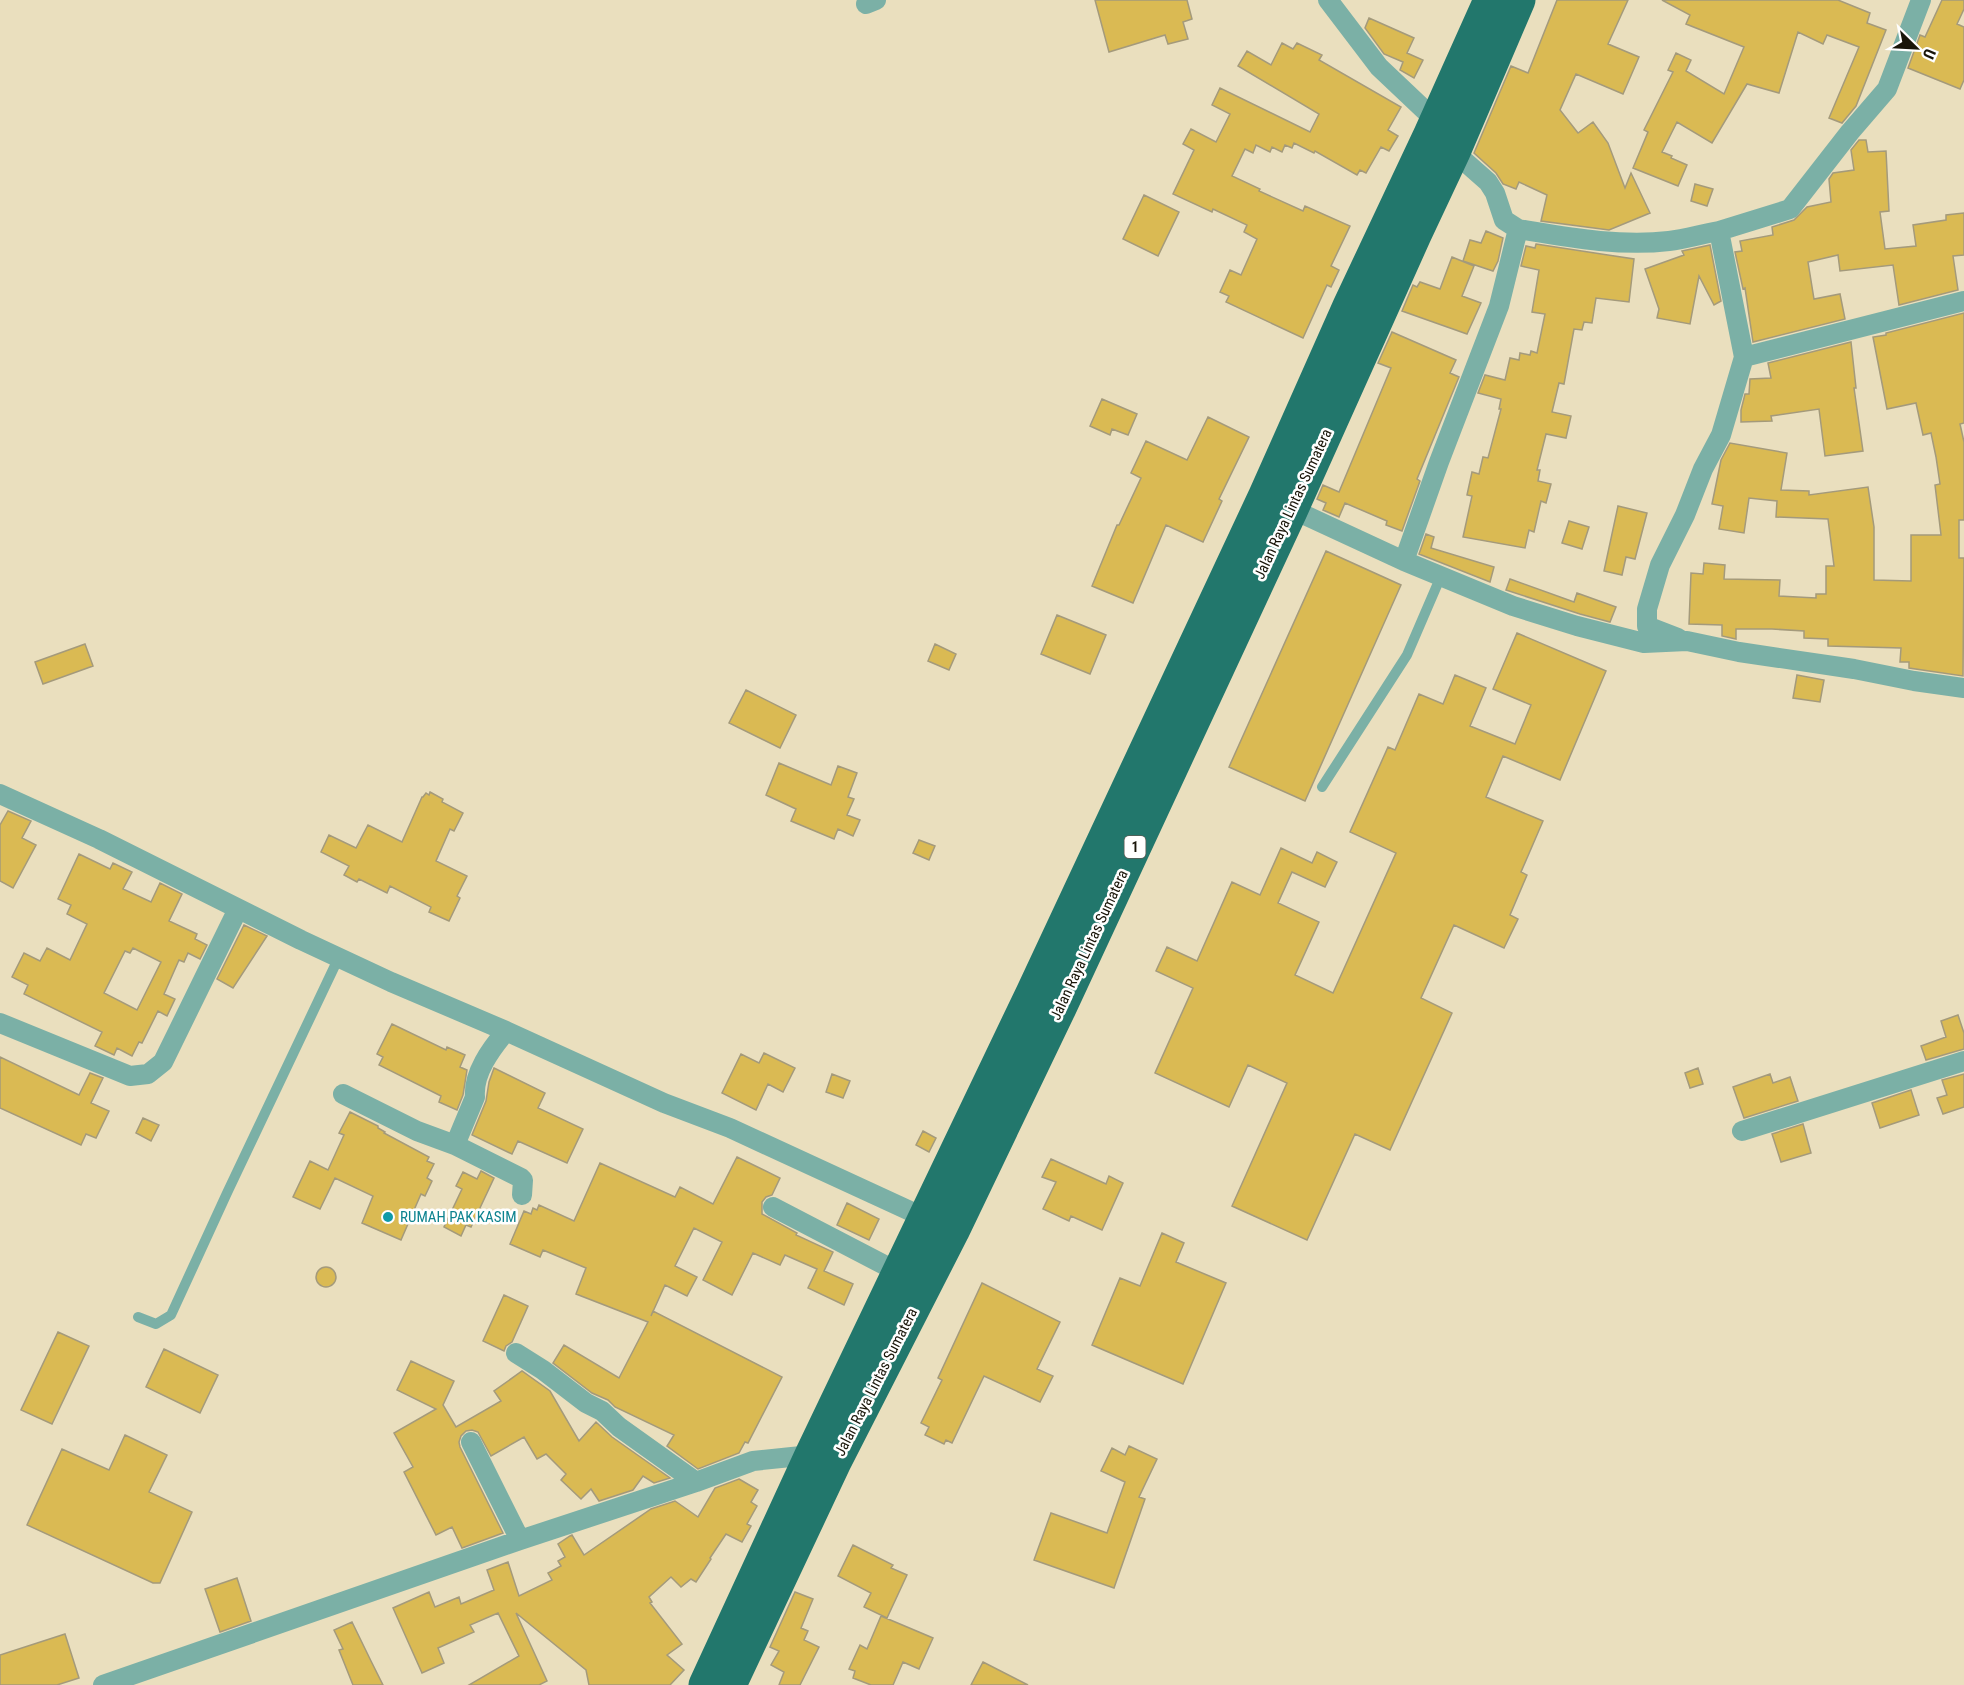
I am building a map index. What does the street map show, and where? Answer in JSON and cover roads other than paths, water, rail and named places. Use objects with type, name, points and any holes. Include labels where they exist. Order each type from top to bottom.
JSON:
[{"type":"highway","name":"Jalan Raya Lintas Sumatera","points":[[705,1685],[823,1459],[938,1224],[1065,998],[1278,502],[1349,306],[1490,0]]},
{"type":"highway","name":"Jalan Raya Lintas Sumatera","points":[[1278,502],[1415,235],[1454,152],[1519,0]]},
{"type":"highway","name":"Jalan Raya Lintas Sumatera","points":[[730,1685],[898,1272],[938,1224]]},
{"type":"street","points":[[1328,0],[1380,67],[1435,120]]},
{"type":"street","points":[[1454,152],[1488,182],[1495,193],[1504,220],[1518,229],[1567,237],[1626,242],[1669,241],[1719,231],[1790,209],[1887,88],[1921,0]]},
{"type":"street","points":[[1404,561],[1499,306],[1518,229]]},
{"type":"street","points":[[1719,231],[1744,357],[1721,435],[1703,469],[1660,566],[1647,609],[1647,626],[1687,641],[1739,652],[1964,688]]},
{"type":"street","points":[[1744,357],[1964,301]]},
{"type":"street","points":[[1278,502],[1404,561],[1513,606],[1577,626],[1644,643],[1687,641]]},
{"type":"street","points":[[0,794],[99,839],[391,982],[506,1031],[664,1103],[730,1128],[938,1224]]},
{"type":"street","points":[[0,1023],[130,1076],[148,1074],[163,1062],[238,909]]},
{"type":"street","points":[[454,1145],[475,1097],[474,1091],[482,1068],[491,1049],[506,1031]]},
{"type":"street","points":[[1742,1131],[1964,1061]]},
{"type":"street","points":[[343,1094],[522,1179],[522,1195]]},
{"type":"street","points":[[773,1207],[898,1272]]},
{"type":"street","points":[[516,1353],[543,1370],[586,1403],[602,1411],[619,1427],[696,1482]]},
{"type":"street","points":[[471,1442],[520,1540]]},
{"type":"street","points":[[102,1685],[753,1461],[823,1459]]},
{"type":"lane","points":[[1322,787],[1407,655],[1441,576]]},
{"type":"lane","points":[[138,1317],[156,1324],[171,1315],[339,957]]},
{"type":"place","name":"RUMAH PAK KASIM","points":[[388,1217]]}]
